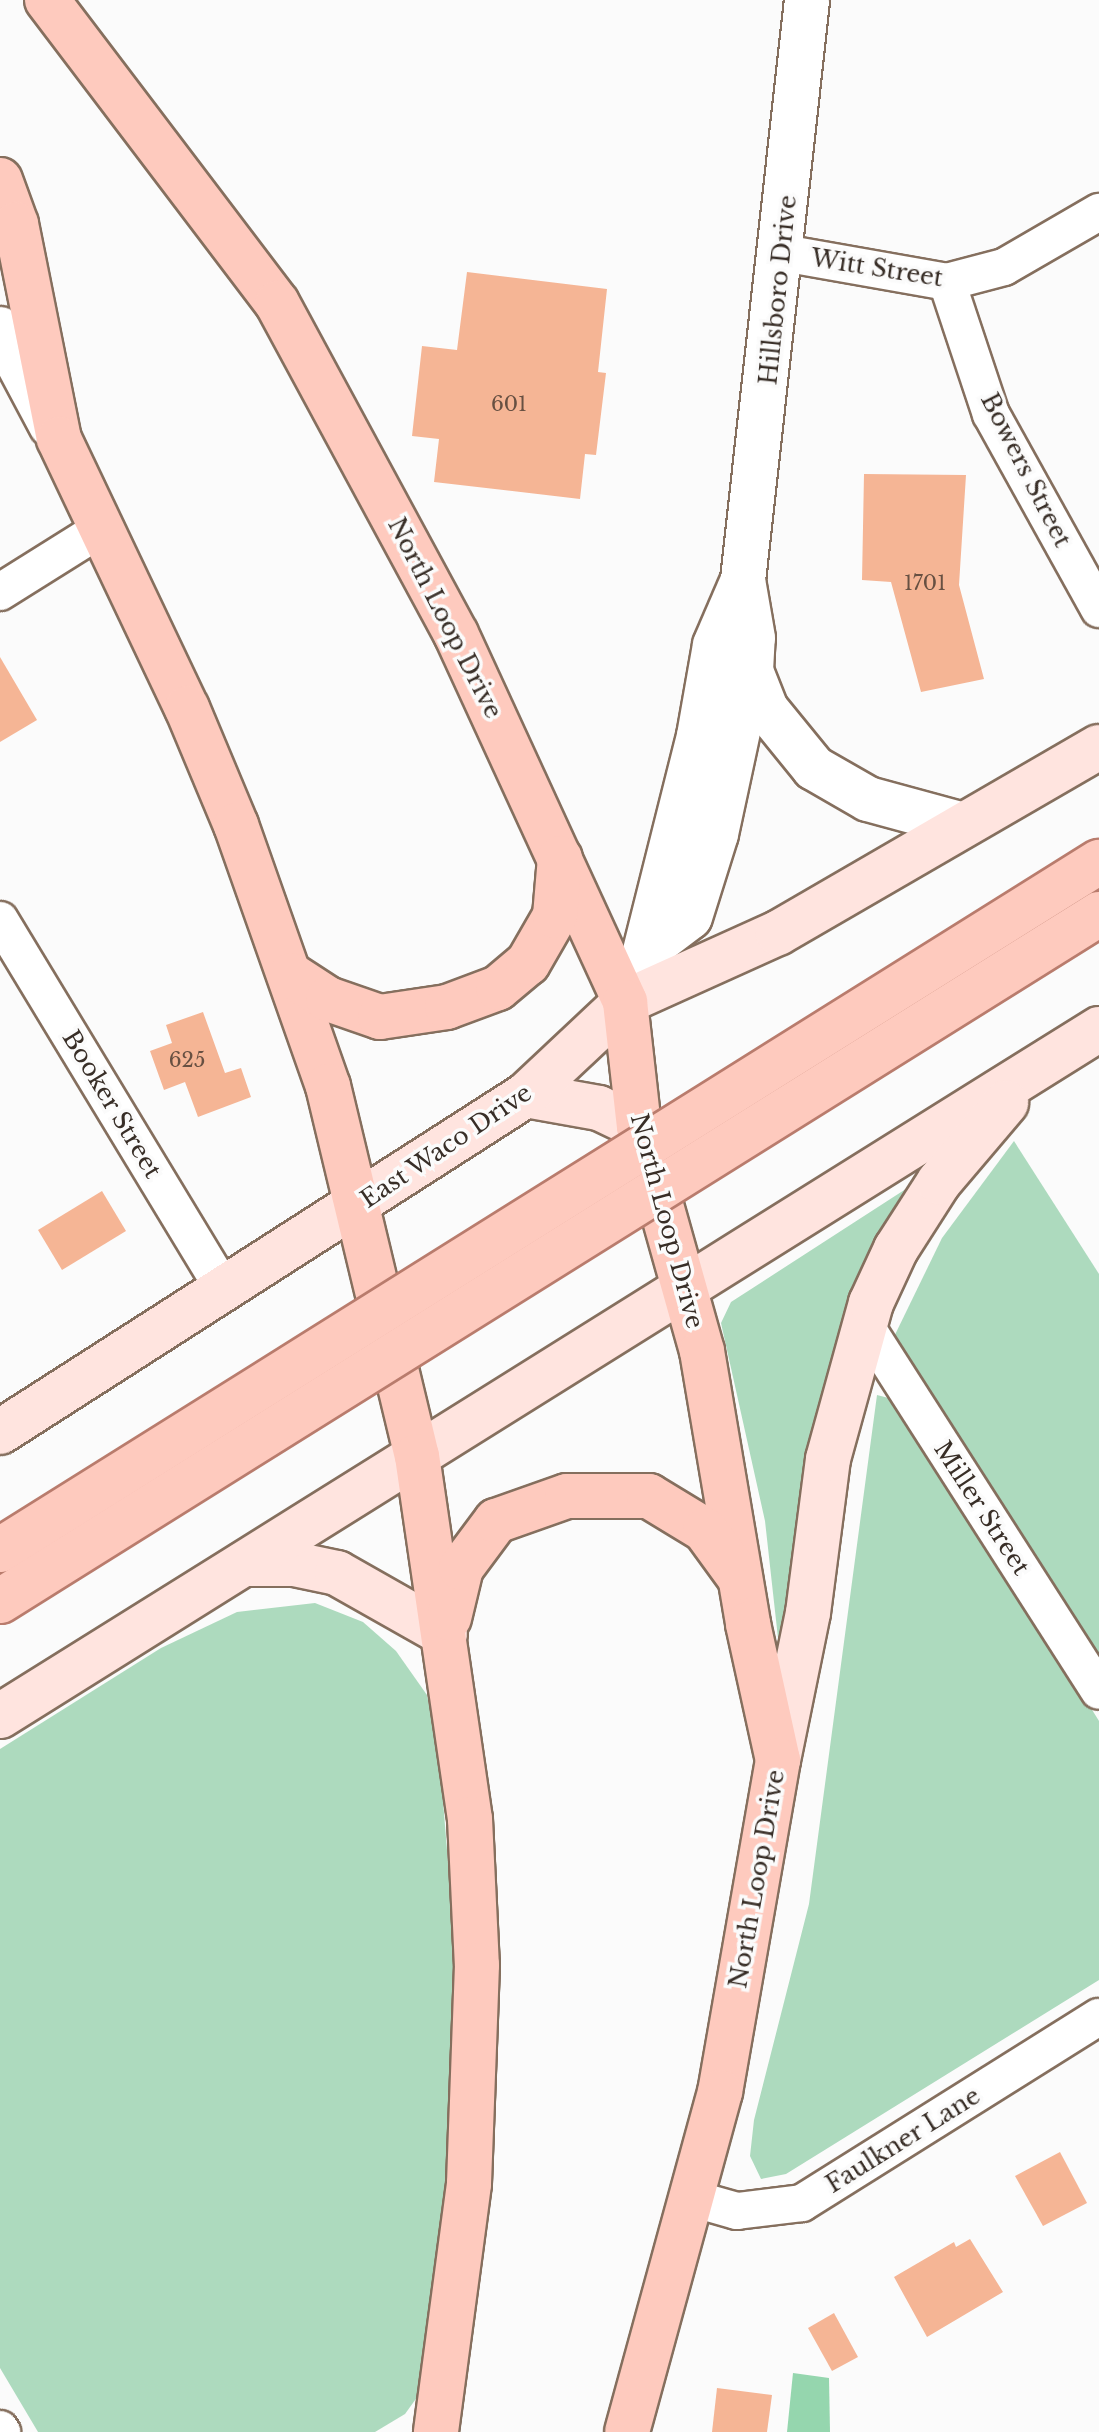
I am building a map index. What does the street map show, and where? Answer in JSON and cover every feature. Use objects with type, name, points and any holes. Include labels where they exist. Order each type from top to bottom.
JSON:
[{"type":"main road","name":"North Loop Drive","points":[[47,0],[277,303],[456,634],[560,854],[625,1002],[639,1127],[702,1351],[778,1760],[720,2092],[627,2432]]},
{"type":"main road","points":[[0,180],[16,224],[59,439],[200,737],[291,975],[328,1086],[417,1456],[470,1819],[477,1965],[469,2184],[436,2432]]},
{"type":"main road","name":"East Waco Drive","points":[[0,1432],[223,1288],[357,1207],[526,1095],[625,1002],[778,933],[960,824],[1099,747]]},
{"type":"main road","points":[[291,975],[328,999],[380,1017],[447,1007],[498,988],[528,963],[555,916],[560,854]]},
{"type":"main road","points":[[0,1550],[1099,862]]},
{"type":"main road","points":[[0,1601],[1099,914]]},
{"type":"main road","points":[[0,1716],[1099,1029]]},
{"type":"main road","points":[[778,1760],[808,1613],[828,1459],[865,1325],[896,1249],[939,1182],[1035,1068]]},
{"type":"main road","points":[[526,1095],[599,1108],[639,1127]]},
{"type":"main road","points":[[445,1634],[461,1568],[496,1521],[567,1496],[649,1496],[705,1530],[743,1583]]},
{"type":"main road","points":[[244,1564],[294,1564],[337,1573],[445,1634]]},
{"type":"street","name":"Hillsboro Drive","points":[[625,1002],[649,948],[655,895],[699,736],[715,645],[743,580],[783,253],[807,0]]},
{"type":"street","name":"Witt Street","points":[[783,253],[947,282],[1004,267],[1099,212]]},
{"type":"street","name":"Bowers Street","points":[[947,282],[991,414],[1099,609]]},
{"type":"street","points":[[0,329],[59,439]]},
{"type":"street","points":[[0,592],[102,528]]},
{"type":"street","name":"Hillsboro Drive","points":[[649,948],[690,917],[716,834],[751,671],[753,638],[743,580]]},
{"type":"street","points":[[751,671],[766,709],[814,768],[868,799],[960,824]]},
{"type":"street","name":"Booker Street","points":[[0,920],[223,1288]]},
{"type":"street","name":"Miller Street","points":[[865,1325],[1099,1691]]},
{"type":"street","name":"Faulkner Lane","points":[[691,2198],[737,2211],[802,2203],[1099,2017]]},
{"type":"green space","points":[[1014,1141],[1099,1274],[1099,1674],[890,1345],[942,1238]]},
{"type":"green space","points":[[912,1185],[780,1656],[765,1521],[721,1323],[731,1302]]},
{"type":"green space","points":[[877,1395],[900,1401],[1099,1721],[1099,1980],[786,2174],[761,2179],[750,2156],[754,2120],[809,1904]]},
{"type":"green space","points":[[315,1603],[363,1622],[396,1651],[427,1695],[439,1752],[454,1936],[456,2102],[423,2389],[405,2414],[375,2432],[38,2432],[0,2368],[0,1749],[161,1648],[237,1612]]},
{"type":"green space","points":[[793,2373],[829,2378],[830,2432],[787,2432]]},
{"type":"building","points":[[467,272],[607,289],[598,372],[606,373],[596,455],[585,454],[580,499],[434,482],[439,439],[412,436],[422,346],[457,350]]},
{"type":"building","points":[[864,474],[966,475],[959,585],[984,679],[921,692],[891,582],[862,580]]},
{"type":"building","points":[[0,657],[37,720],[0,742]]},
{"type":"building","points":[[203,1012],[225,1073],[241,1068],[251,1097],[198,1117],[185,1082],[164,1090],[150,1051],[172,1043],[166,1025]]},
{"type":"building","points":[[102,1191],[126,1231],[62,1270],[38,1230]]},
{"type":"building","points":[[1060,2152],[1087,2203],[1043,2226],[1015,2176]]},
{"type":"building","points":[[970,2239],[1003,2292],[927,2337],[894,2277],[954,2242],[956,2247]]},
{"type":"building","points":[[834,2313],[858,2357],[832,2371],[808,2328]]},
{"type":"building","points":[[717,2388],[772,2395],[767,2432],[712,2432]]}]
